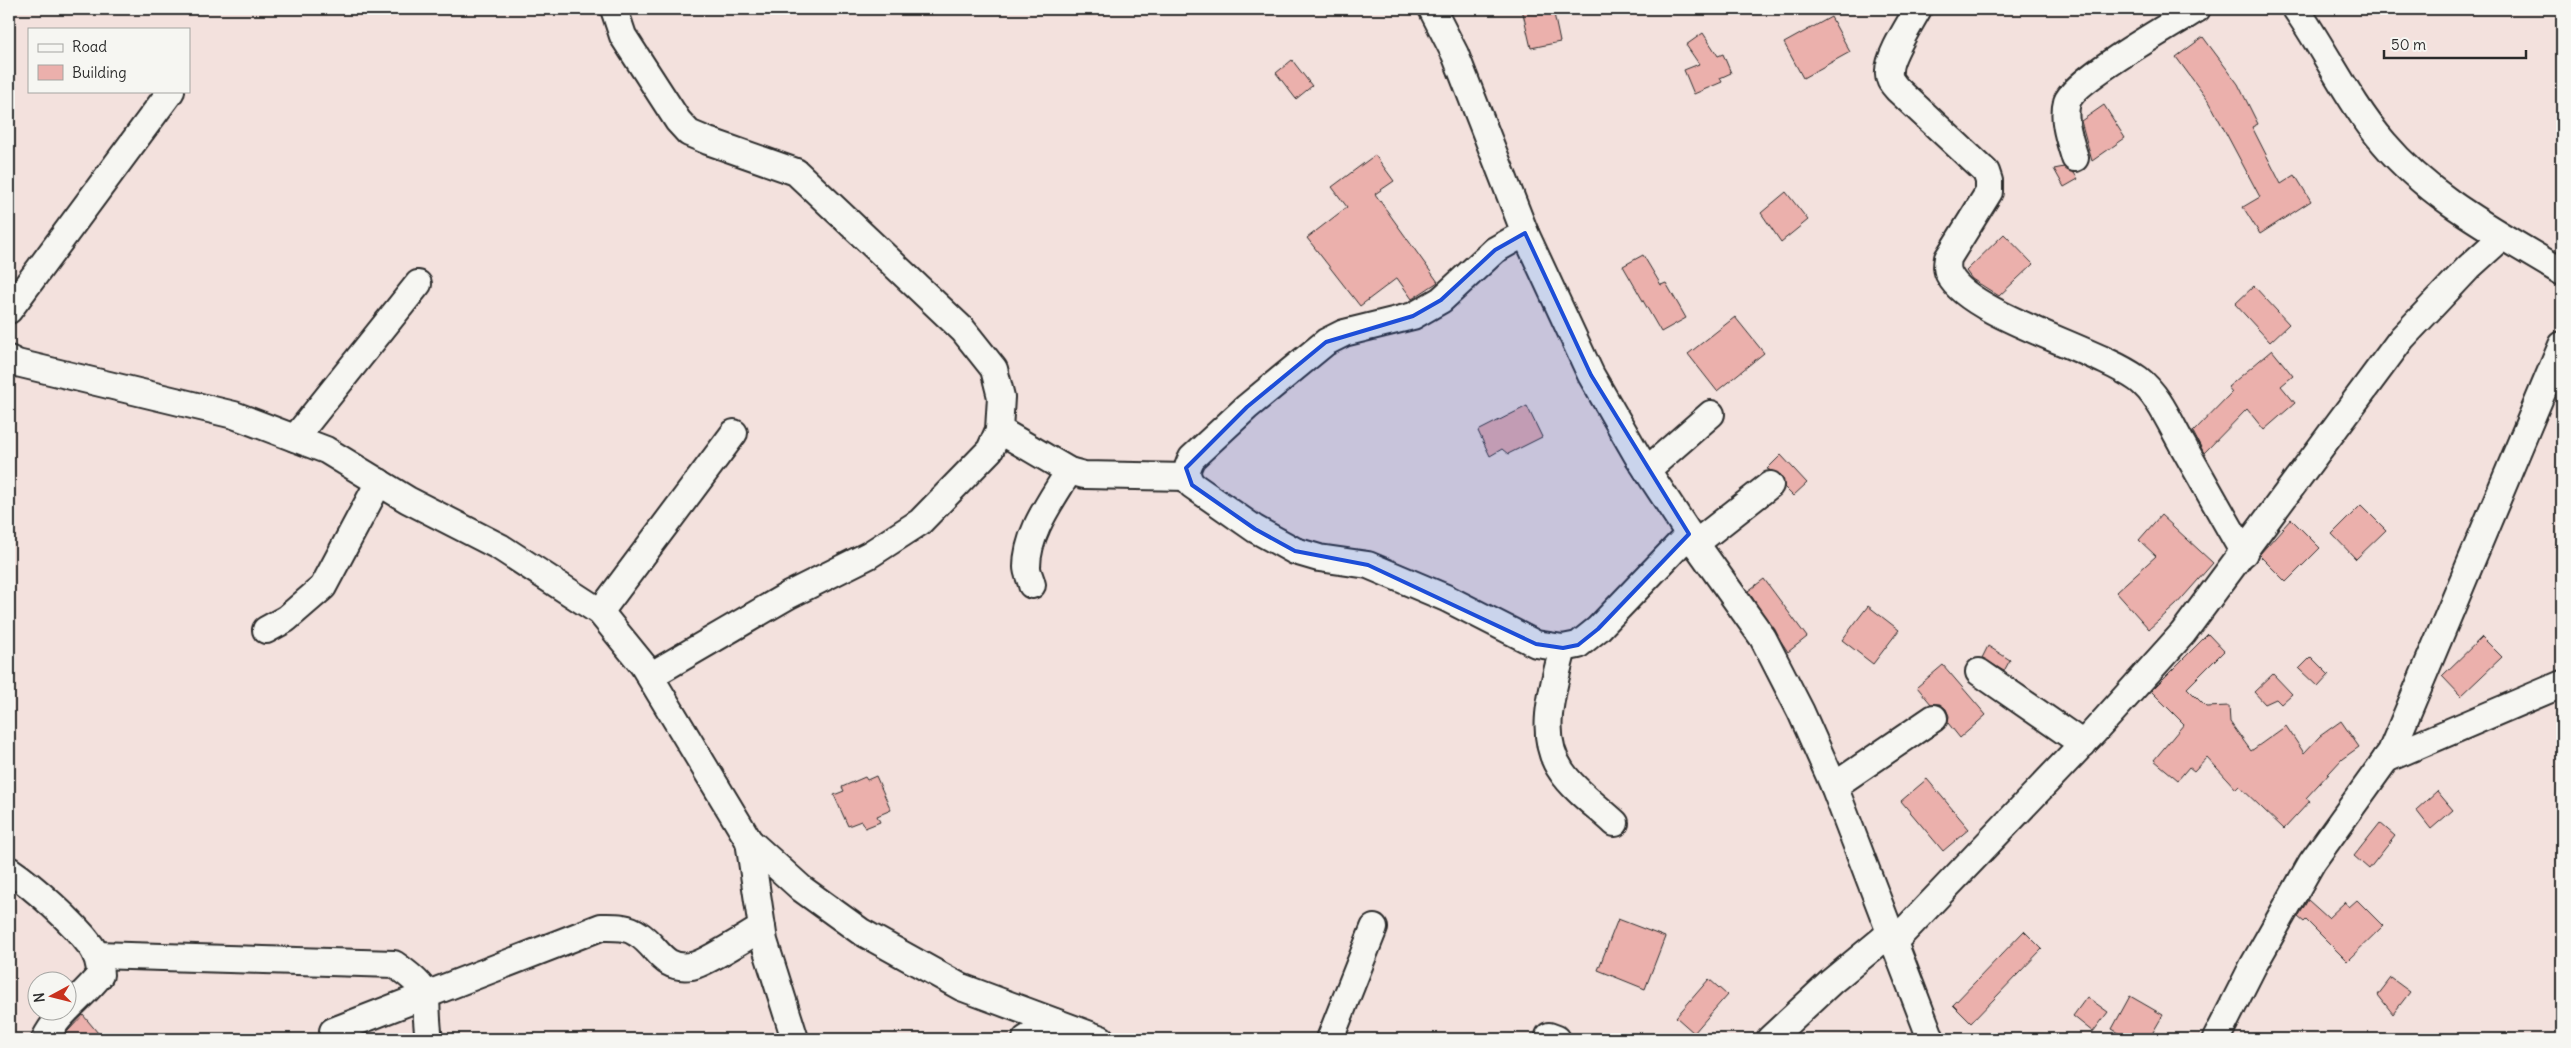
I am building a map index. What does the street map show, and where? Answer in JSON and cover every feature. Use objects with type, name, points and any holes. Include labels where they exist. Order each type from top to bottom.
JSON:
[{"type":"street","points":[[614,9],[623,36],[678,121],[689,133],[736,152],[796,172],[963,330],[994,368],[1000,397],[999,430],[990,450],[920,522],[869,555],[789,595],[650,676]]},
{"type":"street","points":[[1432,9],[1455,54],[1525,233],[1590,375],[1647,470],[1692,539],[1764,638],[1801,712],[1834,786],[1891,939],[1931,1039]]},
{"type":"street","points":[[1918,9],[1888,69],[1890,79],[1897,89],[1986,172],[1989,181],[1989,192],[1948,258],[1947,268],[1950,277],[1969,297],[1988,308],[2100,358],[2138,379],[2158,402],[2244,553]]},
{"type":"street","points":[[2075,158],[2066,114],[2071,93],[2142,41],[2197,9]]},
{"type":"street","points":[[2296,9],[2327,60],[2384,143],[2425,184],[2502,237],[2562,272]]},
{"type":"street","points":[[9,310],[170,92]]},
{"type":"street","points":[[1525,233],[1495,250],[1441,300],[1413,316],[1344,333],[1326,342],[1247,407],[1192,458],[1186,468],[1187,477],[1192,485],[1255,529],[1295,551],[1319,558],[1368,565],[1446,598],[1536,644],[1564,648],[1578,645],[1692,539],[1770,485]]},
{"type":"street","points":[[1770,1039],[1831,982],[1891,939],[2083,744],[2183,633],[2402,338],[2469,267],[2502,237]]},
{"type":"street","points":[[295,438],[418,284]]},
{"type":"street","points":[[2216,1039],[2253,966],[2312,862],[2386,759],[2562,345]]},
{"type":"street","points":[[9,359],[17,363],[234,415],[295,438],[326,450],[379,482],[500,547],[600,612],[650,676],[749,841],[802,890],[860,932],[961,987],[1101,1039]]},
{"type":"street","points":[[1647,470],[1711,414]]},
{"type":"street","points":[[999,430],[1069,471],[1093,475],[1187,477]]},
{"type":"street","points":[[600,612],[734,433]]},
{"type":"street","points":[[1032,585],[1027,568],[1030,549],[1039,524],[1069,471]]},
{"type":"street","points":[[266,630],[300,609],[323,587],[379,482]]},
{"type":"street","points":[[1564,648],[1551,701],[1548,724],[1552,748],[1562,773],[1615,823]]},
{"type":"street","points":[[1979,672],[2083,744]]},
{"type":"street","points":[[2386,759],[2562,684]]},
{"type":"street","points":[[1834,786],[1934,718]]},
{"type":"street","points":[[749,841],[762,928],[795,1039]]},
{"type":"street","points":[[9,870],[77,930],[96,955],[100,975],[87,992],[51,1027],[45,1039]]},
{"type":"street","points":[[333,1031],[601,927],[625,927],[640,934],[657,955],[675,967],[693,966],[762,928]]},
{"type":"street","points":[[1330,1039],[1374,928]]},
{"type":"street","points":[[96,955],[394,964],[417,980],[427,994],[426,1018],[429,1039]]},
{"type":"street","points":[[1026,1039],[1054,1022]]},
{"type":"highlighted area","points":[[1525,233],[1591,375],[1689,534],[1598,629],[1578,645],[1563,648],[1536,644],[1368,565],[1295,551],[1255,529],[1192,485],[1186,468],[1247,407],[1326,342],[1413,316],[1441,300],[1495,250]]},
{"type":"building","points":[[1522,9],[1553,9],[1560,42],[1531,48]]},
{"type":"building","points":[[1831,17],[1850,52],[1803,78],[1784,43]]},
{"type":"building","points":[[1703,33],[1718,56],[1723,54],[1731,73],[1720,78],[1722,82],[1694,94],[1684,70],[1699,64],[1686,45]]},
{"type":"building","points":[[2203,37],[2238,84],[2258,124],[2252,127],[2281,184],[2295,175],[2311,201],[2260,234],[2243,207],[2260,197],[2210,103],[2176,57]]},
{"type":"building","points":[[1292,60],[1312,86],[1296,99],[1276,73]]},
{"type":"building","points":[[2104,105],[2125,138],[2092,161],[2081,121]]},
{"type":"building","points":[[1375,155],[1394,181],[1375,194],[1438,282],[1412,299],[1397,278],[1360,306],[1307,238],[1347,207],[1332,187]]},
{"type":"building","points":[[2064,167],[2074,173],[2078,179],[2064,187],[2054,169]]},
{"type":"building","points":[[1786,192],[1808,220],[1781,242],[1761,213]]},
{"type":"building","points":[[2004,234],[2033,264],[1999,296],[1972,279],[1966,271]]},
{"type":"building","points":[[1643,255],[1661,285],[1666,283],[1686,318],[1661,332],[1623,266]]},
{"type":"building","points":[[2254,286],[2289,324],[2270,342],[2235,304]]},
{"type":"building","points":[[1735,317],[1764,353],[1717,391],[1688,354]]},
{"type":"building","points":[[2272,350],[2293,376],[2281,386],[2295,403],[2264,430],[2247,409],[2204,453],[2193,432],[2232,392],[2228,387]]},
{"type":"building","points":[[1527,406],[1542,437],[1508,454],[1502,449],[1490,456],[1478,431]]},
{"type":"building","points":[[1781,455],[1807,483],[1793,496],[1784,487],[1781,475],[1767,469]]},
{"type":"building","points":[[2361,505],[2386,530],[2356,559],[2332,534]]},
{"type":"building","points":[[2161,515],[2213,563],[2176,605],[2149,629],[2116,592],[2156,556],[2139,540]]},
{"type":"building","points":[[2291,519],[2320,548],[2286,582],[2259,555]]},
{"type":"building","points":[[1764,579],[1807,637],[1788,652],[1748,591]]},
{"type":"building","points":[[1868,606],[1899,630],[1873,664],[1842,640]]},
{"type":"building","points":[[2208,634],[2224,651],[2187,688],[2206,707],[2229,706],[2230,722],[2251,751],[2286,726],[2304,753],[2320,736],[2341,721],[2359,747],[2342,759],[2306,798],[2310,801],[2284,829],[2239,786],[2236,789],[2207,757],[2194,771],[2189,767],[2178,780],[2154,760],[2184,724],[2151,691]]},
{"type":"building","points":[[2482,637],[2502,657],[2461,696],[2442,676]]},
{"type":"building","points":[[1988,646],[2010,660],[2004,671],[1982,658]]},
{"type":"building","points":[[2311,657],[2329,675],[2318,687],[2299,669]]},
{"type":"building","points":[[1943,665],[1986,715],[1960,738],[1948,723],[1949,716],[1946,709],[1940,704],[1931,704],[1917,687]]},
{"type":"building","points":[[2273,674],[2292,694],[2281,704],[2276,699],[2265,704],[2254,692]]},
{"type":"building","points":[[876,776],[891,810],[877,816],[880,822],[865,828],[861,821],[848,826],[834,795],[844,791],[842,787],[865,777],[867,780]]},
{"type":"building","points":[[1927,779],[1969,829],[1943,851],[1901,801]]},
{"type":"building","points":[[2437,791],[2453,810],[2431,829],[2416,810]]},
{"type":"building","points":[[2380,823],[2395,836],[2369,869],[2354,856]]},
{"type":"building","points":[[2308,900],[2328,918],[2345,902],[2349,907],[2357,900],[2383,926],[2347,961],[2306,920],[2304,922],[2298,917]]},
{"type":"building","points":[[1618,919],[1665,937],[1645,989],[1598,970]]},
{"type":"building","points":[[2024,931],[2042,949],[1971,1023],[1953,1005]]},
{"type":"building","points":[[2391,978],[2410,992],[2393,1014],[2378,995]]},
{"type":"building","points":[[1709,979],[1727,995],[1694,1033],[1676,1017]]},
{"type":"building","points":[[2130,996],[2163,1015],[2149,1039],[2130,1039],[2112,1029]]},
{"type":"building","points":[[2087,997],[2108,1012],[2093,1032],[2073,1016]]},
{"type":"building","points":[[83,1015],[103,1039],[62,1039],[68,1031]]}]
